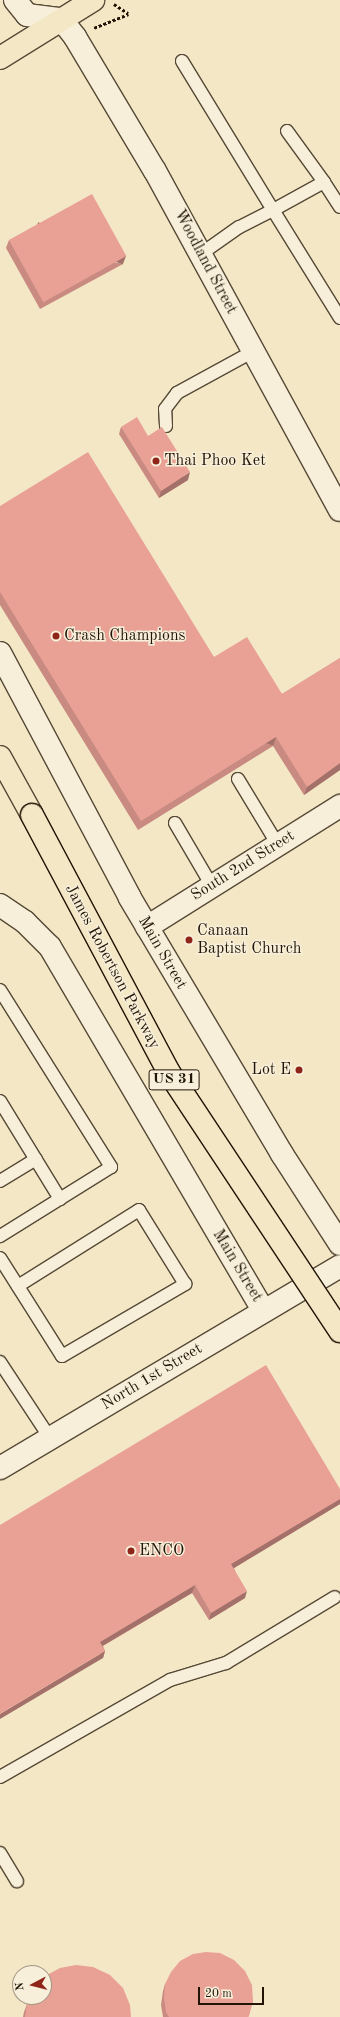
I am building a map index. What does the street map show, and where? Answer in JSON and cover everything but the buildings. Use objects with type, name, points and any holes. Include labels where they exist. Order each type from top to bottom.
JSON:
[{"type":"main road","points":[[0,58],[62,10],[93,0]]},
{"type":"main road","name":"James Robertson Parkway","points":[[0,757],[168,1071],[340,1331]]},
{"type":"street","points":[[15,0],[27,15],[62,10]]},
{"type":"street","name":"Woodland Street","points":[[62,10],[201,254],[252,352],[340,510]]},
{"type":"street","name":"Main Street","points":[[0,653],[147,927],[278,1148],[340,1244]]},
{"type":"street","name":"South 2nd Street","points":[[147,927],[340,806]]},
{"type":"street","name":"Main Street","points":[[0,905],[25,922],[50,947],[264,1310]]},
{"type":"street","name":"North 1st Street","points":[[0,1468],[340,1266]]},
{"type":"lane","points":[[182,61],[340,318]]},
{"type":"lane","points":[[287,131],[340,207]]},
{"type":"lane","points":[[201,254],[239,227],[324,182]]},
{"type":"lane","points":[[166,426],[165,409],[177,394],[252,352]]},
{"type":"lane","points":[[238,779],[278,845]]},
{"type":"lane","points":[[175,824],[212,886]]},
{"type":"lane","points":[[0,990],[111,1167],[0,1236]]},
{"type":"lane","points":[[1,1106],[60,1199]]},
{"type":"lane","points":[[0,1181],[36,1159]]},
{"type":"lane","points":[[0,1258],[62,1356],[185,1284],[138,1210],[18,1286]]},
{"type":"lane","points":[[0,1362],[50,1438]]},
{"type":"lane","points":[[0,1777],[170,1680],[226,1662],[335,1597]]},
{"type":"lane","points":[[0,1853],[16,1881]]},
{"type":"path","points":[[108,0],[128,14]]},
{"type":"place","name":"Thai Phoo Ket","points":[[156,461]]},
{"type":"place","name":"Crash Champions","points":[[56,636]]},
{"type":"place","name":"Canaan Baptist Church","points":[[189,940]]},
{"type":"place","name":"Lot E","points":[[299,1070]]},
{"type":"place","name":"ENCO","points":[[131,1551]]}]
